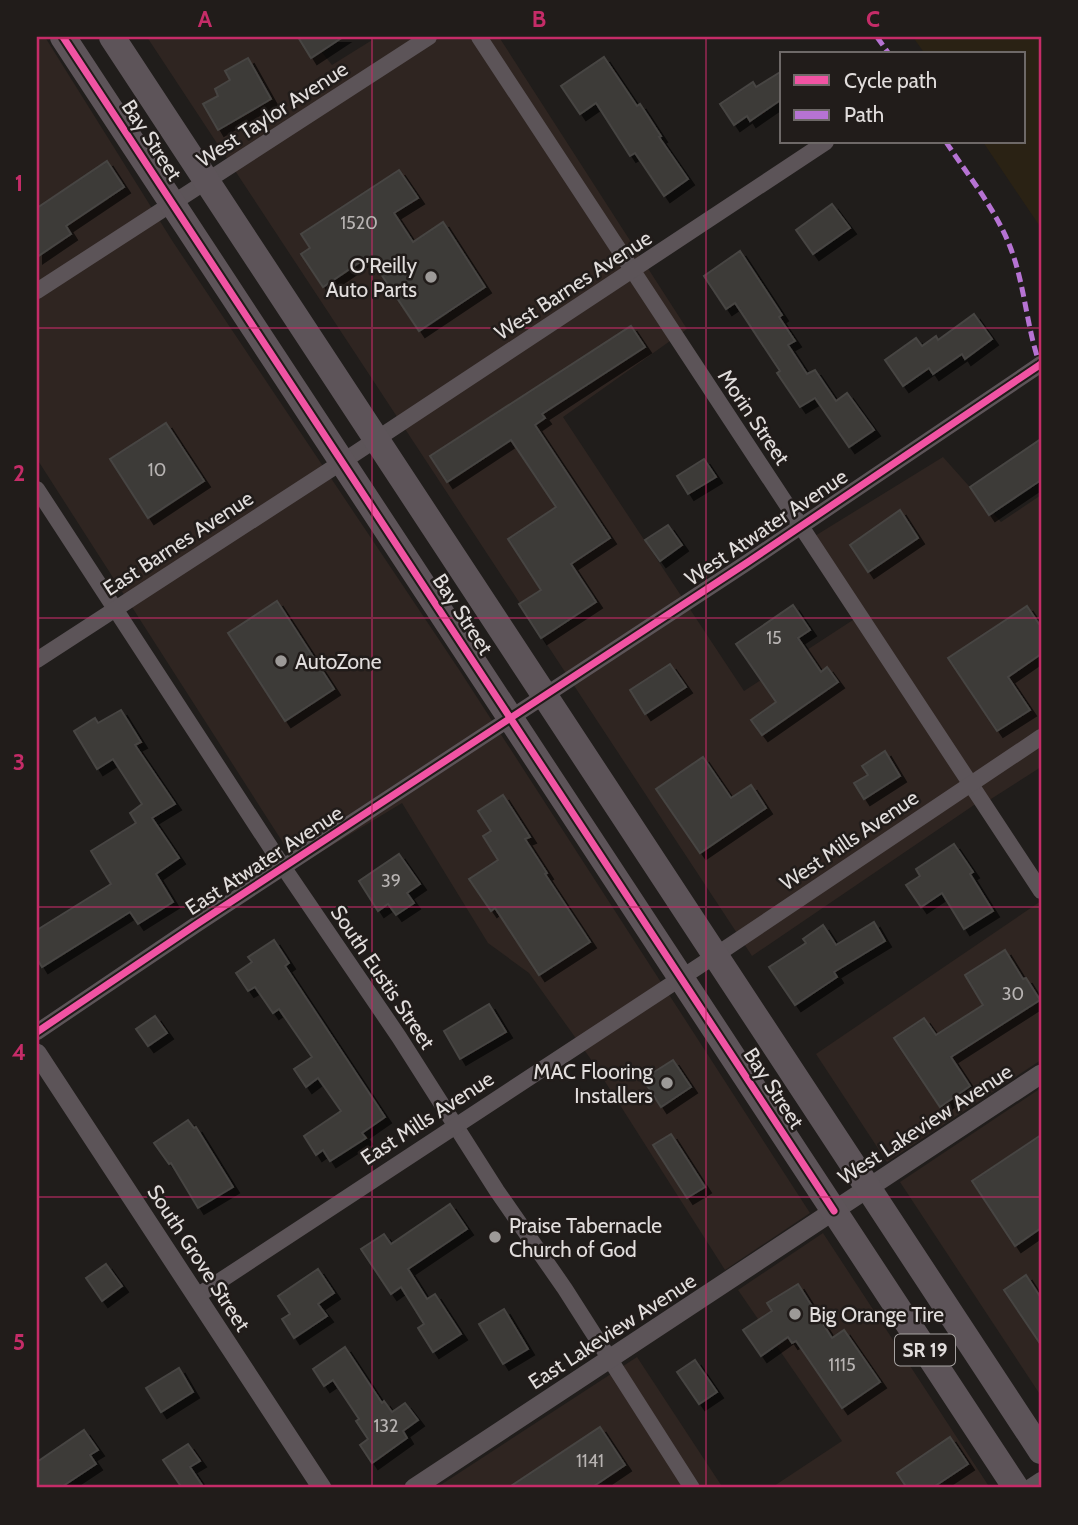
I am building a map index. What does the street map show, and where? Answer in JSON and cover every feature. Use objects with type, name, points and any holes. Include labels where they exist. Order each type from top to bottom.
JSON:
[{"type":"main road","name":"Bay Street","points":[[63,37],[1016,1488]]},
{"type":"main road","name":"Bay Street","points":[[112,37],[1041,1451]]},
{"type":"street","name":"West Taylor Avenue","points":[[37,291],[429,37]]},
{"type":"street","name":"Morin Street","points":[[479,37],[1041,891]]},
{"type":"street","name":"West Barnes Avenue","points":[[342,462],[823,144]]},
{"type":"street","name":"West Atwater Avenue","points":[[511,719],[1041,364]]},
{"type":"street","name":"East Barnes Avenue","points":[[37,660],[342,462]]},
{"type":"street","name":"South Eustis Street","points":[[37,489],[284,868],[399,1037],[611,1360],[692,1488]]},
{"type":"street","name":"East Atwater Avenue","points":[[37,1032],[511,719]]},
{"type":"street","name":"West Mills Avenue","points":[[681,978],[1041,737]]},
{"type":"street","name":"East Mills Avenue","points":[[197,1296],[681,978]]},
{"type":"street","name":"South Grove Street","points":[[37,1053],[323,1488]]},
{"type":"street","name":"West Lakeview Avenue","points":[[834,1211],[1041,1074]]},
{"type":"street","name":"East Lakeview Avenue","points":[[414,1488],[834,1211]]},
{"type":"street","points":[[1029,1488],[1041,1480]]},
{"type":"shaded area","points":[[37,37],[45,37],[173,242],[460,671],[810,1213],[725,1270],[590,1058],[529,973],[488,943],[402,803],[298,866],[37,459]]},
{"type":"shaded area","points":[[147,37],[310,37],[332,65],[377,37],[499,37],[687,329],[563,417],[744,691],[856,618],[810,539],[943,457],[1001,522],[1041,495],[1041,767],[980,806],[977,803],[752,956]]},
{"type":"shaded area","points":[[913,37],[1041,37],[1041,228],[984,144],[1026,144],[1026,52],[924,52]]},
{"type":"shaded area","points":[[1041,901],[1041,1060],[887,1162],[816,1054]]},
{"type":"shaded area","points":[[1041,1088],[1041,1396],[900,1182]]},
{"type":"shaded area","points":[[823,1233],[990,1488],[771,1488],[842,1441],[738,1290]]},
{"type":"shaded area","points":[[637,1357],[723,1488],[436,1488]]},
{"type":"building","points":[[298,37],[343,37],[311,58]]},
{"type":"building","points":[[604,57],[637,106],[640,104],[688,179],[664,196],[635,153],[630,156],[596,103],[580,114],[561,86]]},
{"type":"building","points":[[248,58],[271,99],[218,130],[203,104],[218,96],[215,89],[230,80],[225,71]]},
{"type":"building","points":[[780,72],[780,100],[750,121],[747,116],[734,125],[720,104],[753,82],[756,87]]},
{"type":"building","points":[[107,161],[124,187],[66,226],[71,234],[37,257],[37,208]]},
{"type":"building","points":[[399,170],[418,198],[394,213],[413,242],[443,222],[485,287],[419,331],[369,256],[323,287],[301,254],[310,248],[301,234]]},
{"type":"building","points":[[832,204],[850,228],[813,254],[796,230]]},
{"type":"building","points":[[740,251],[782,315],[779,317],[795,341],[788,345],[807,374],[815,370],[836,401],[847,393],[874,430],[849,447],[815,398],[800,407],[777,373],[780,371],[735,303],[726,309],[704,276]]},
{"type":"building","points":[[974,314],[992,339],[965,359],[962,354],[933,374],[929,368],[903,386],[885,360],[916,338],[922,346],[936,336],[938,340]]},
{"type":"building","points":[[631,326],[645,347],[542,414],[545,418],[535,425],[610,538],[571,564],[596,602],[541,638],[519,604],[541,590],[508,539],[556,507],[511,440],[447,482],[430,456]]},
{"type":"building","points":[[166,423],[204,481],[148,518],[110,459]]},
{"type":"building","points":[[1041,439],[1041,480],[989,515],[970,487]]},
{"type":"building","points":[[704,459],[716,477],[688,494],[677,476]]},
{"type":"building","points":[[900,510],[918,538],[868,572],[850,545]]},
{"type":"building","points":[[668,525],[682,545],[660,561],[645,540]]},
{"type":"building","name":"AutoZone","points":[[277,601],[334,689],[285,721],[228,633]]},
{"type":"building","points":[[793,605],[810,630],[798,638],[821,672],[827,667],[838,682],[762,735],[751,720],[776,702],[736,644]]},
{"type":"building","points":[[1027,606],[1041,627],[1041,654],[1008,677],[1030,710],[997,731],[948,658]]},
{"type":"building","points":[[670,664],[686,687],[645,714],[630,690]]},
{"type":"building","points":[[121,710],[141,742],[135,745],[175,804],[152,818],[179,858],[156,874],[173,902],[138,924],[130,912],[42,967],[37,959],[37,930],[111,884],[91,851],[136,823],[130,813],[142,804],[113,759],[97,769],[74,731],[95,718],[98,723]]},
{"type":"building","points":[[885,751],[900,776],[864,799],[854,783],[868,775],[862,766]]},
{"type":"building","points":[[703,757],[731,798],[751,785],[766,808],[700,853],[656,789]]},
{"type":"building","points":[[503,795],[530,837],[525,839],[547,873],[545,874],[590,942],[539,975],[495,908],[491,911],[469,879],[498,860],[483,836],[491,831],[478,811]]},
{"type":"building","points":[[954,844],[973,872],[970,874],[993,911],[964,929],[942,893],[921,907],[906,885],[920,876],[916,869]]},
{"type":"building","points":[[399,854],[420,884],[407,893],[414,903],[396,915],[388,904],[378,911],[359,881]]},
{"type":"building","points":[[874,922],[885,941],[834,972],[837,977],[795,1005],[769,967],[806,943],[803,939],[823,925],[836,945]]},
{"type":"building","points":[[274,940],[289,963],[285,966],[385,1117],[362,1133],[366,1138],[330,1161],[323,1150],[316,1155],[304,1136],[341,1111],[318,1078],[306,1087],[294,1069],[312,1057],[279,1009],[273,1013],[255,987],[248,991],[236,973],[252,962],[248,957]]},
{"type":"building","points":[[1005,950],[1040,1000],[951,1057],[970,1086],[940,1107],[894,1038],[924,1018],[936,1035],[983,1005],[965,975]]},
{"type":"building","points":[[489,1004],[506,1032],[460,1059],[444,1031]]},
{"type":"building","points":[[155,1016],[167,1033],[148,1046],[136,1029]]},
{"type":"building","name":"MAC Flooring Installers","points":[[673,1060],[691,1087],[661,1107],[643,1079]]},
{"type":"building","points":[[188,1120],[196,1127],[233,1187],[198,1208],[171,1163],[169,1164],[154,1143]]},
{"type":"building","points":[[671,1134],[705,1187],[687,1198],[653,1145]]},
{"type":"building","points":[[1041,1135],[1041,1228],[1015,1246],[972,1181]]},
{"type":"building","points":[[450,1204],[467,1229],[408,1269],[427,1299],[435,1294],[461,1334],[433,1352],[418,1328],[424,1324],[401,1287],[391,1294],[361,1249],[384,1234],[391,1244]]},
{"type":"building","points":[[106,1264],[122,1286],[102,1301],[86,1278]]},
{"type":"building","points":[[318,1269],[334,1293],[318,1304],[327,1316],[294,1338],[282,1319],[290,1314],[278,1296]]},
{"type":"building","points":[[1026,1275],[1041,1298],[1041,1345],[1004,1290]]},
{"type":"building","points":[[798,1284],[832,1338],[844,1330],[880,1382],[842,1408],[796,1341],[792,1343],[788,1337],[761,1356],[743,1330],[772,1311],[767,1303]]},
{"type":"building","points":[[504,1309],[528,1349],[503,1364],[479,1324]]},
{"type":"building","points":[[345,1347],[382,1403],[384,1401],[392,1412],[405,1403],[418,1420],[403,1431],[407,1438],[372,1463],[360,1445],[368,1439],[356,1421],[359,1419],[333,1380],[324,1386],[313,1369]]},
{"type":"building","points":[[695,1360],[717,1392],[699,1404],[677,1372]]},
{"type":"building","points":[[179,1368],[193,1392],[161,1412],[146,1388]]},
{"type":"building","points":[[600,1427],[625,1465],[591,1488],[508,1488]]},
{"type":"building","points":[[84,1430],[98,1450],[90,1455],[96,1464],[60,1488],[37,1488],[37,1462]]},
{"type":"building","points":[[950,1437],[968,1464],[932,1488],[907,1488],[897,1473]]},
{"type":"building","points":[[188,1444],[200,1461],[190,1467],[204,1488],[182,1488],[163,1460]]},
{"type":"marked path","points":[[877,37],[888,52]]},
{"type":"marked path","points":[[947,144],[988,204],[1009,244],[1019,274],[1040,365]]},
{"type":"cycle path","points":[[63,37],[834,1211]]},
{"type":"cycle path","points":[[37,1032],[748,562],[1041,364]]},
{"type":"place","name":"O'Reilly Auto Parts","points":[[431,277]]},
{"type":"place","name":"AutoZone","points":[[281,661]]},
{"type":"place","name":"MAC Flooring Installers","points":[[667,1083]]},
{"type":"place","name":"Praise Tabernacle Church of God","points":[[495,1237]]},
{"type":"place","name":"Big Orange Tire","points":[[795,1314]]}]
